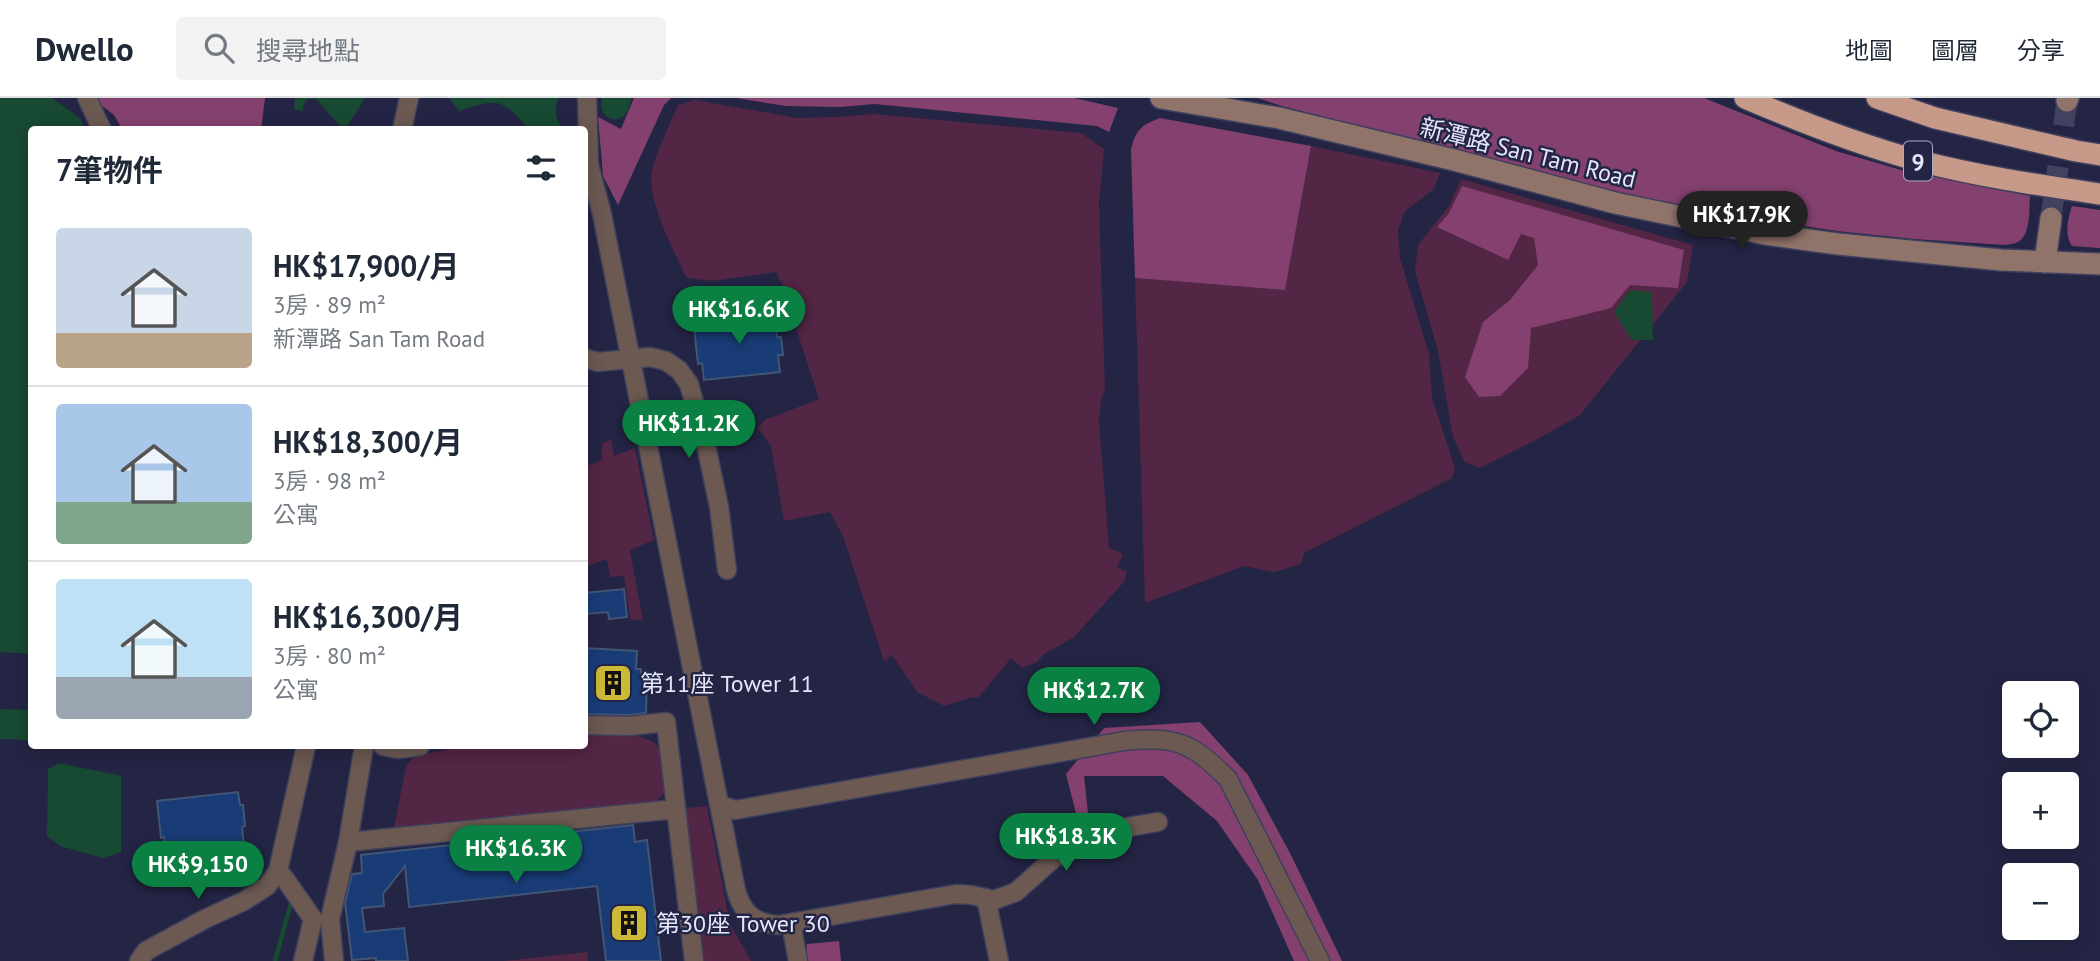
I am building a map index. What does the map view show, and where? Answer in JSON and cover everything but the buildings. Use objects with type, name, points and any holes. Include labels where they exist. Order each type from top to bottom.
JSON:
[{"type":"highway","name":"9","points":[[1745,98],[1808,125],[1918,161],[2028,184],[2100,194]]},
{"type":"highway","name":"9","points":[[1877,98],[1935,118],[2100,155]]},
{"type":"street","points":[[87,98],[100,126]]},
{"type":"street","points":[[403,126],[409,98]]},
{"type":"street","points":[[587,98],[588,126]]},
{"type":"street","name":"新潭路 San Tam Road","points":[[1160,98],[1279,118],[1454,160],[1604,201],[1710,224],[1838,244],[2045,262],[2100,264]]},
{"type":"street","name":"新潭路 San Tam Road","points":[[1226,98],[1279,118]]},
{"type":"street","points":[[588,132],[589,165],[602,214],[739,902],[746,913],[766,925],[956,894],[994,900],[1016,892],[1054,858],[1110,830],[1158,822]]},
{"type":"street","points":[[2045,262],[2051,218]]},
{"type":"street","points":[[588,359],[598,362],[650,357],[666,361],[679,370],[689,384],[719,507],[727,570]]},
{"type":"street","points":[[588,725],[629,726],[666,722],[694,961]]},
{"type":"street","points":[[720,806],[735,810],[1124,741],[1155,738],[1181,743],[1207,758],[1228,779],[1320,961]]},
{"type":"street","points":[[139,961],[146,951],[244,901],[281,875],[305,749]]},
{"type":"street","points":[[334,961],[330,919],[348,842],[364,749]]},
{"type":"street","points":[[348,842],[676,809]]},
{"type":"street","points":[[281,875],[314,922],[303,961]]},
{"type":"street","points":[[986,898],[999,961]]},
{"type":"street","points":[[791,923],[799,961]]},
{"type":"shaded area","points":[[0,98],[52,98],[81,119],[83,126],[28,126],[28,654],[0,652]]},
{"type":"shaded area","points":[[95,98],[265,98],[262,126],[120,126],[114,115]]},
{"type":"shaded area","points":[[295,98],[365,98],[348,126],[340,126],[316,99],[307,99],[303,111],[294,109]]},
{"type":"shaded area","points":[[449,98],[559,98],[556,114],[560,126],[526,126],[505,106],[492,103],[459,111]]},
{"type":"shaded area","points":[[634,98],[671,98],[664,105],[618,205],[603,176],[598,117],[621,129]]},
{"type":"shaded area","points":[[736,98],[1074,98],[1118,108],[1109,132],[1097,126],[875,104],[840,107],[786,106]]},
{"type":"shaded area","points":[[1257,98],[1704,98],[1836,151],[1901,170],[2030,196],[2028,221],[2022,239],[2005,245],[1837,231],[1699,210],[1576,182]]},
{"type":"shaded area","points":[[695,100],[797,118],[873,114],[1081,133],[1104,149],[1099,204],[1105,390],[1099,421],[1109,548],[1123,554],[1117,568],[1127,571],[1124,582],[1074,637],[1044,654],[1037,662],[1022,668],[1011,658],[979,697],[944,706],[917,692],[892,655],[884,661],[843,536],[830,512],[784,521],[771,446],[758,428],[765,420],[819,399],[797,331],[798,318],[776,272],[712,281],[687,278],[662,225],[653,196],[652,171],[667,129],[678,105]]},
{"type":"shaded area","points":[[1160,118],[1311,146],[1285,290],[1135,278],[1131,149],[1141,129]]},
{"type":"shaded area","points":[[1311,146],[1440,173],[1434,189],[1405,211],[1398,230],[1400,258],[1429,354],[1432,398],[1455,468],[1452,478],[1304,553],[1301,564],[1274,572],[1244,566],[1145,603],[1135,278],[1285,290]]},
{"type":"shaded area","points":[[1461,179],[1693,245],[1687,282],[1580,415],[1480,468],[1465,462],[1453,437],[1438,351],[1415,271],[1418,245],[1449,206]]},
{"type":"shaded area","points":[[1462,186],[1684,250],[1678,288],[1630,285],[1611,308],[1531,328],[1528,368],[1500,396],[1479,397],[1465,377],[1483,322],[1510,300],[1538,265],[1534,238],[1521,234],[1508,260],[1437,227],[1449,213]]},
{"type":"shaded area","points":[[2072,206],[2100,210],[2100,248],[2072,246],[2067,231]]},
{"type":"shaded area","points":[[1630,290],[1652,292],[1653,340],[1632,340],[1614,312]]},
{"type":"shaded area","points":[[611,440],[614,456],[635,448],[654,540],[630,550],[643,621],[630,619],[624,576],[610,577],[607,559],[588,566],[588,466],[602,460],[602,443]]},
{"type":"shaded area","points":[[0,709],[28,710],[28,740],[0,739]]},
{"type":"shaded area","points":[[1200,722],[1248,775],[1291,855],[1342,961],[1294,961],[1258,880],[1217,821],[1163,776],[1084,776],[1088,813],[1078,821],[1066,774],[1104,728]]},
{"type":"shaded area","points":[[588,735],[627,735],[648,740],[661,752],[665,790],[654,802],[394,828],[406,766],[415,756],[451,749],[588,749]]},
{"type":"shaded area","points":[[59,763],[121,776],[121,852],[103,858],[60,846],[47,836],[48,769]]},
{"type":"shaded area","points":[[707,806],[730,924],[751,961],[703,961],[686,808]]},
{"type":"shaded area","points":[[839,941],[841,961],[805,961],[807,944]]},
{"type":"shaded area","points":[[587,952],[588,961],[503,961]]},
{"type":"waterway","points":[[615,105],[617,98]]},
{"type":"waterway","points":[[275,961],[291,903]]},
{"type":"tunnel","points":[[2051,218],[2067,101]]},
{"type":"place","name":"第11座 Tower 11","points":[[613,683]]},
{"type":"place","name":"第30座 Tower 30","points":[[629,923]]}]
